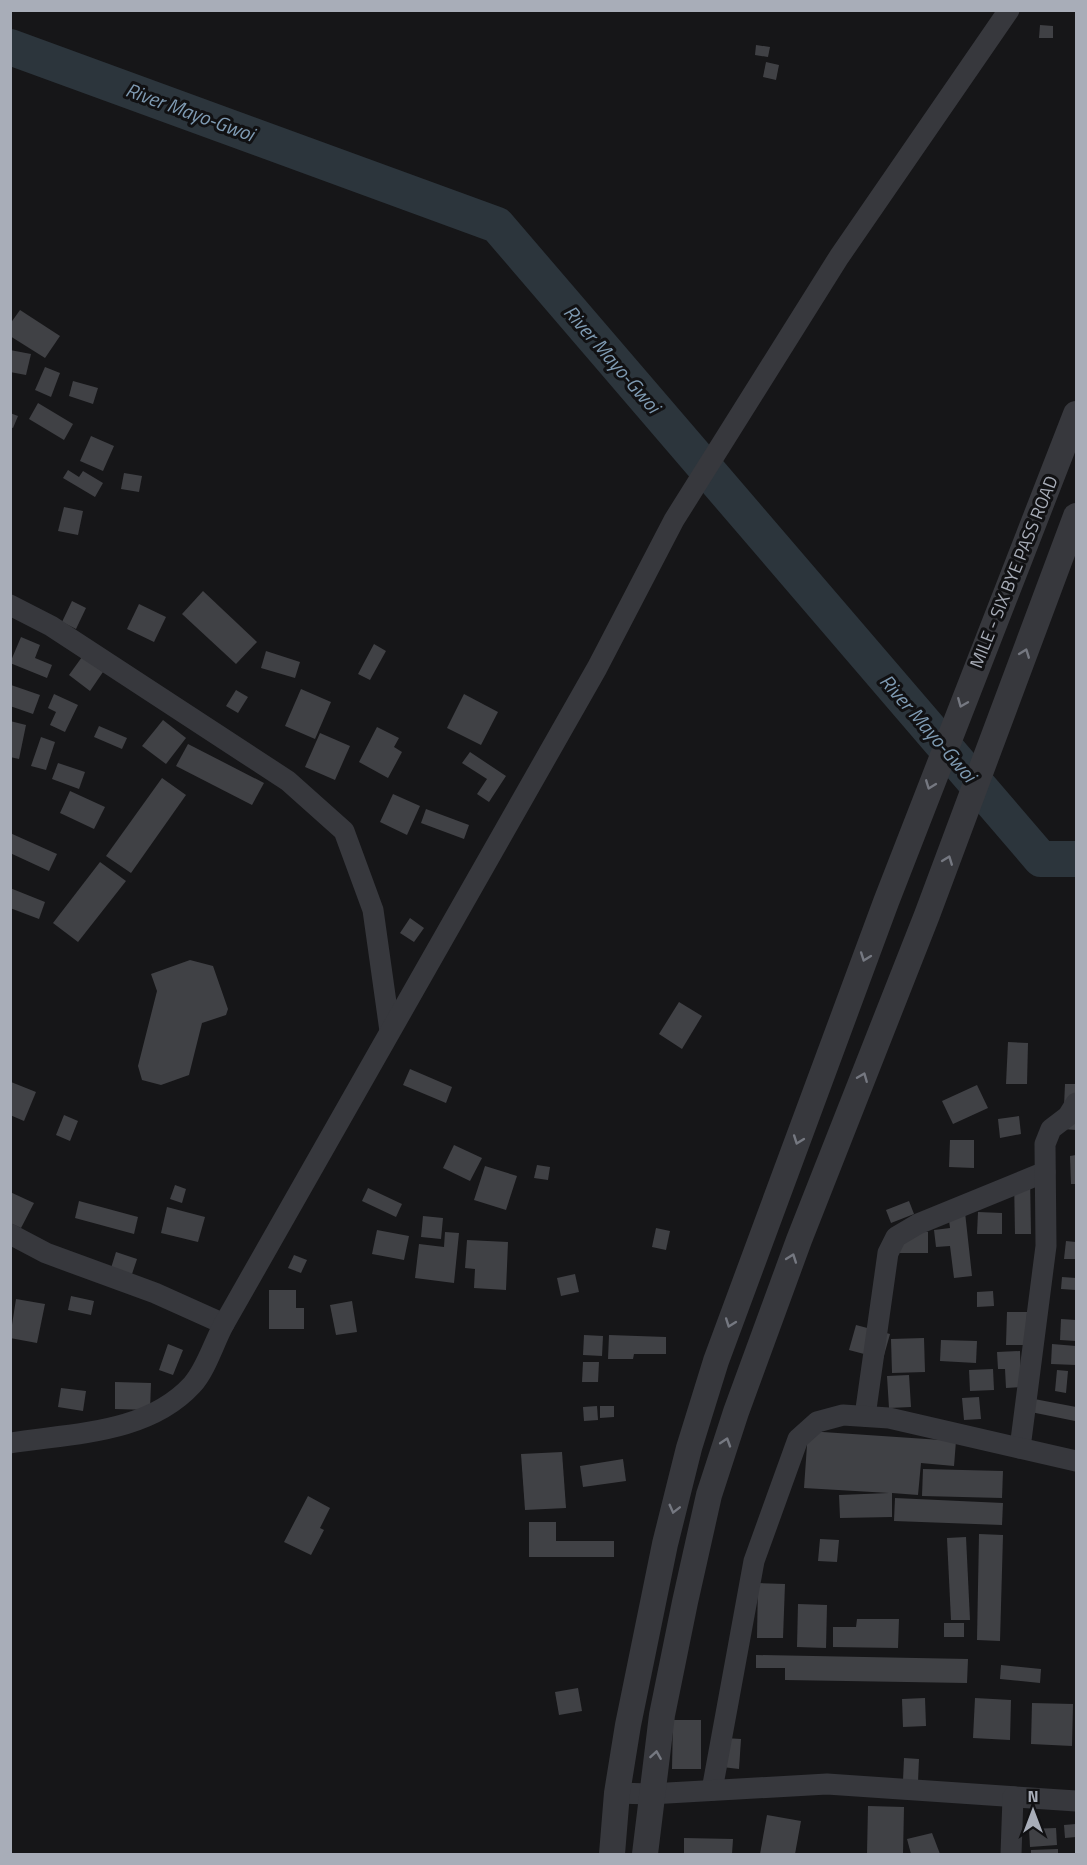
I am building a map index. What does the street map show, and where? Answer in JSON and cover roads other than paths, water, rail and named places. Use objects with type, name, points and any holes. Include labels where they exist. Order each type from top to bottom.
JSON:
[{"type":"street","points":[[10,1443],[132,1424],[167,1408],[194,1383],[224,1323],[597,668],[674,520],[839,257],[1009,10]]},
{"type":"street","name":"MILE - SIX BYE PASS ROAD","points":[[612,1854],[617,1793],[665,1544],[689,1448],[716,1360],[951,731],[1077,414]]},
{"type":"street","points":[[645,1854],[650,1794],[662,1715],[709,1495],[736,1412],[799,1240],[927,915],[1077,516]]},
{"type":"street","points":[[10,605],[51,626],[288,781],[344,831],[374,910],[390,1031]]},
{"type":"street","points":[[1020,1448],[1046,1246],[1045,1144],[1051,1129],[1068,1116],[1077,1103]]},
{"type":"street","points":[[865,1416],[888,1253],[896,1237],[918,1224],[1045,1172]]},
{"type":"street","points":[[10,1234],[46,1253],[155,1293],[224,1323]]},
{"type":"street","points":[[712,1790],[754,1561],[798,1439],[817,1422],[843,1415],[865,1416],[889,1418],[1077,1461]]},
{"type":"street","points":[[617,1793],[650,1794],[827,1784],[1077,1800]]},
{"type":"street","points":[[1011,1854],[1013,1797]]},
{"type":"waterway","name":"River Mayo-Gwoi","points":[[10,47],[497,225],[1041,859],[1076,859]]}]
